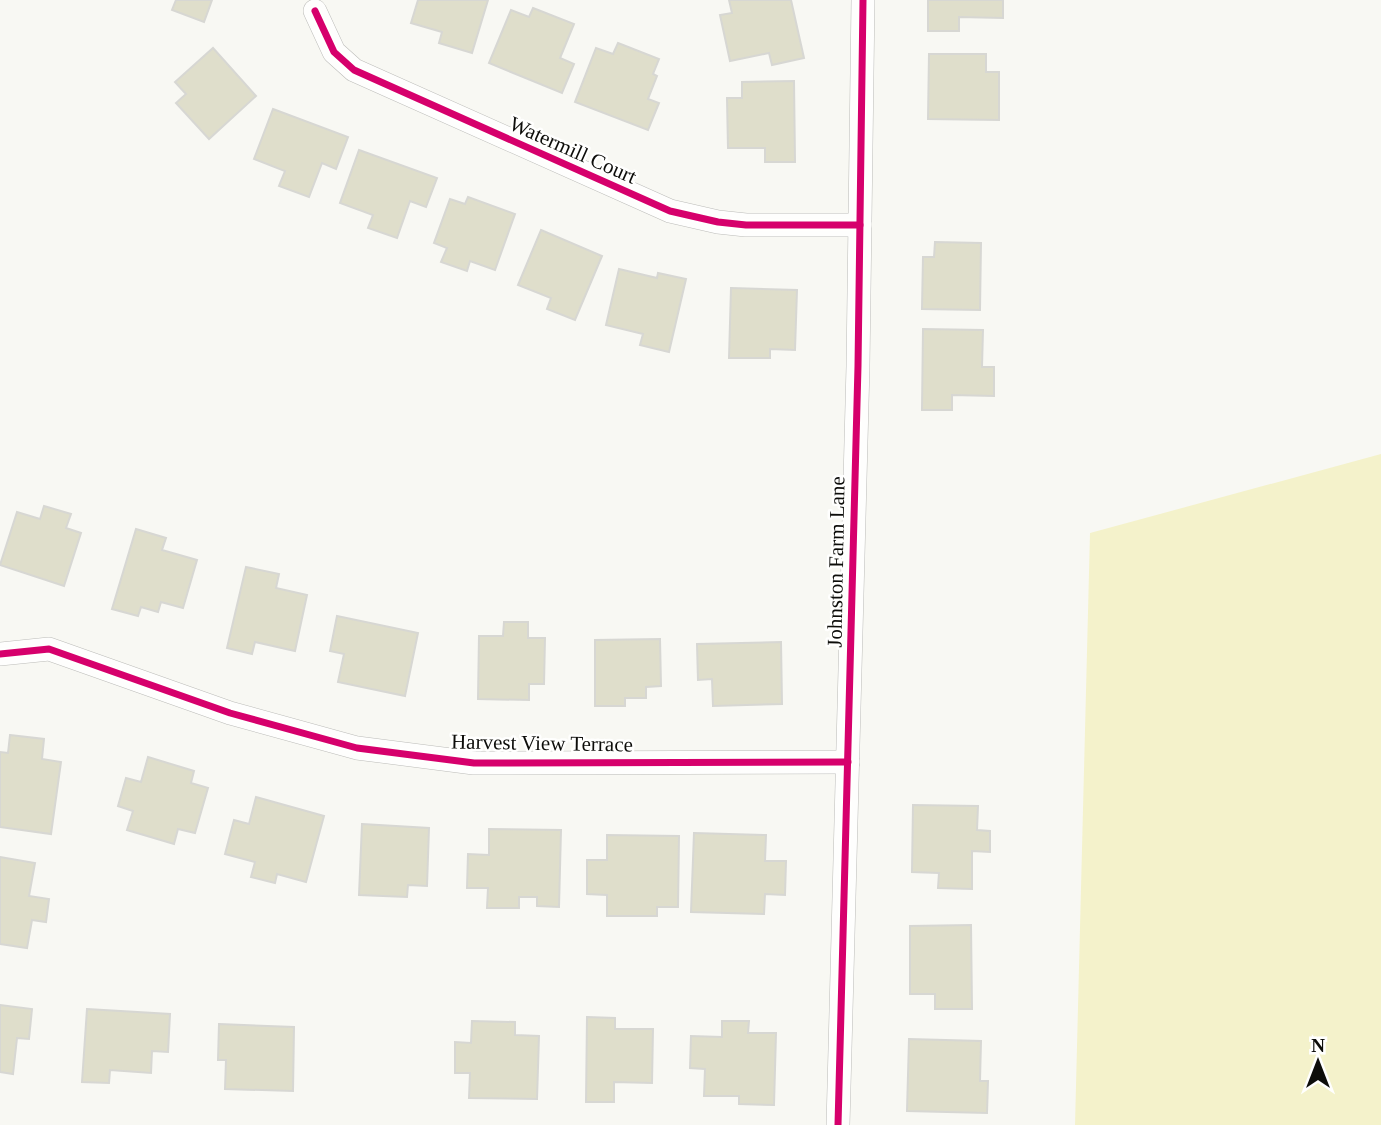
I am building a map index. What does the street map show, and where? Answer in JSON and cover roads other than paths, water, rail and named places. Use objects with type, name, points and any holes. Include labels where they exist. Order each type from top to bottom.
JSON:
[{"type":"street","name":"Johnston Farm Lane","points":[[838,1125],[863,0]]},
{"type":"street","name":"Watermill Court","points":[[316,11],[334,52],[354,70],[643,201],[718,222],[860,225]]},
{"type":"street","name":"Harvest View Terrace","points":[[0,654],[49,649],[230,713],[357,748],[474,763],[848,762]]}]
